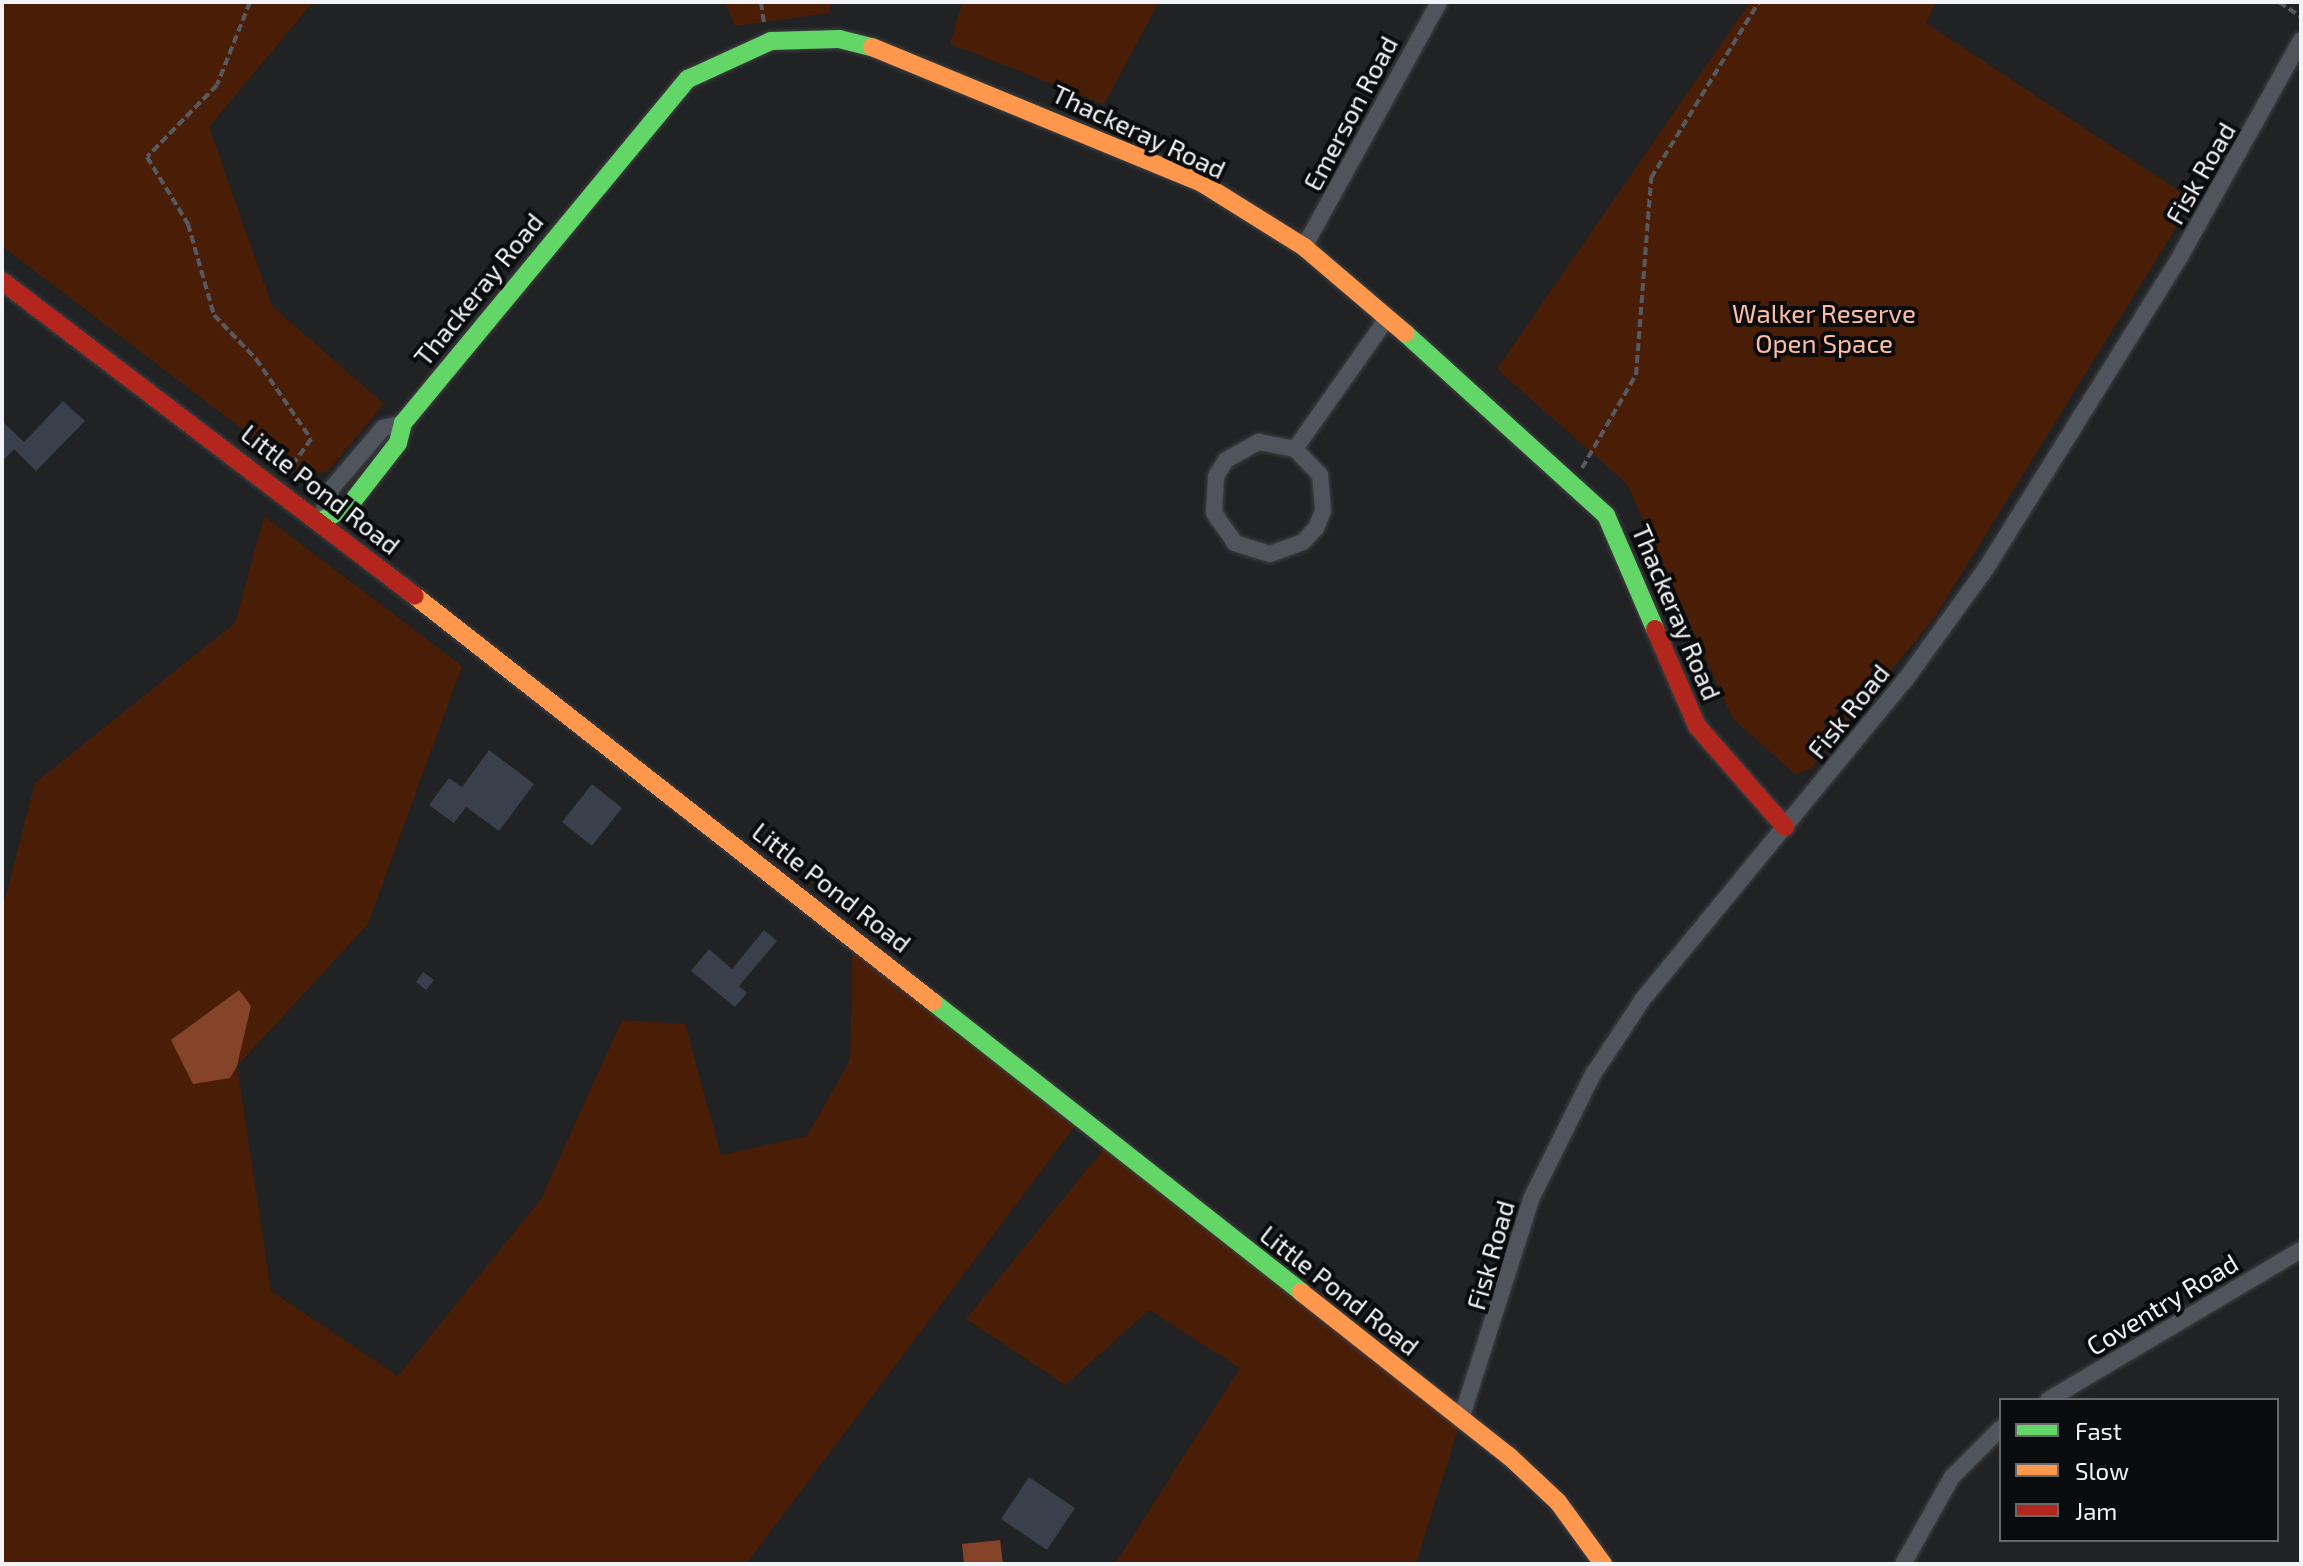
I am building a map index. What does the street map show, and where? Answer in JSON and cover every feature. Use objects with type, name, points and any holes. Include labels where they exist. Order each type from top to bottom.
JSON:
[{"type":"street","name":"Emerson Road","points":[[1304,247],[1439,2]]},
{"type":"street","name":"Thackeray Road","points":[[319,522],[349,506],[398,443],[403,423],[656,112],[727,55],[771,41],[839,39],[883,50],[1138,153],[1304,247],[1575,480],[1619,534],[1697,726],[1785,827]]},
{"type":"street","name":"Fisk Road","points":[[1461,1419],[1531,1199],[1592,1076],[1643,999],[1785,827],[1987,567],[2181,255],[2301,40]]},
{"type":"street","name":"Little Pond Road","points":[[2,281],[277,489],[1461,1419],[1558,1502],[1603,1564]]},
{"type":"street","points":[[1295,449],[1388,317]]},
{"type":"street","points":[[1268,442],[1295,449],[1320,475],[1323,511],[1316,528],[1288,551],[1270,554],[1235,543],[1214,513],[1216,476],[1241,448],[1268,442]]},
{"type":"street","name":"Coventry Road","points":[[2051,1398],[2301,1250]]},
{"type":"street","points":[[1903,1564],[1952,1477],[1999,1430]]},
{"type":"path","points":[[250,2],[217,85],[147,157],[188,224],[214,315],[256,359],[311,439],[277,489]]},
{"type":"path","points":[[1575,480],[1636,375],[1651,178],[1759,2]]},
{"type":"path","points":[[2279,2],[2301,17]]},
{"type":"green space","points":[[2,2],[313,2],[209,127],[272,306],[384,404],[327,472],[301,474],[2,246]]},
{"type":"green space","points":[[725,2],[831,2],[830,13],[735,26]]},
{"type":"green space","points":[[962,2],[1159,2],[1104,104],[950,44]]},
{"type":"green space","name":"Walker Reserve Open Space","points":[[1750,2],[1936,2],[1926,23],[2193,200],[1934,618],[1811,769],[1795,774],[1733,719],[1627,484],[1497,369]]},
{"type":"green space","points":[[264,516],[462,666],[368,924],[237,1066],[271,1291],[398,1376],[541,1199],[622,1020],[685,1024],[721,1155],[807,1136],[850,1060],[853,936],[1081,1118],[746,1564],[2,1564],[2,911],[35,783],[235,623]]},
{"type":"green space","points":[[1110,1141],[1461,1419],[1416,1564],[1115,1564],[1240,1368],[1149,1310],[1065,1385],[966,1319]]},
{"type":"shaded area","points":[[239,990],[251,1006],[237,1066],[230,1078],[193,1084],[171,1040]]},
{"type":"shaded area","points":[[1000,1540],[1003,1564],[964,1564],[962,1544]]},
{"type":"building","points":[[63,401],[85,421],[36,471],[14,449],[2,462],[2,421],[24,442]]},
{"type":"building","points":[[489,750],[534,784],[499,831],[466,807],[454,823],[429,805],[449,778],[462,787]]},
{"type":"building","points":[[592,784],[622,808],[592,846],[562,822]]},
{"type":"building","points":[[764,930],[777,941],[739,986],[747,993],[735,1007],[691,971],[709,949],[732,969]]},
{"type":"building","points":[[423,972],[434,980],[426,990],[416,982]]},
{"type":"building","points":[[1029,1477],[1075,1508],[1047,1550],[1001,1519]]},
{"type":"traffic: fast","points":[[319,522],[349,506],[398,443],[403,423],[688,79],[771,41],[839,39],[872,47]]},
{"type":"traffic: fast","points":[[1405,333],[1606,515],[1655,629]]},
{"type":"traffic: fast","points":[[933,1002],[1301,1292]]},
{"type":"traffic: slow","points":[[872,47],[1200,182],[1304,247],[1405,333]]},
{"type":"traffic: slow","points":[[415,596],[933,1002]]},
{"type":"traffic: slow","points":[[1301,1292],[1509,1456],[1558,1502],[1603,1564]]},
{"type":"traffic: jam","points":[[2,281],[415,596]]},
{"type":"traffic: jam","points":[[1655,629],[1697,726],[1785,827]]}]
